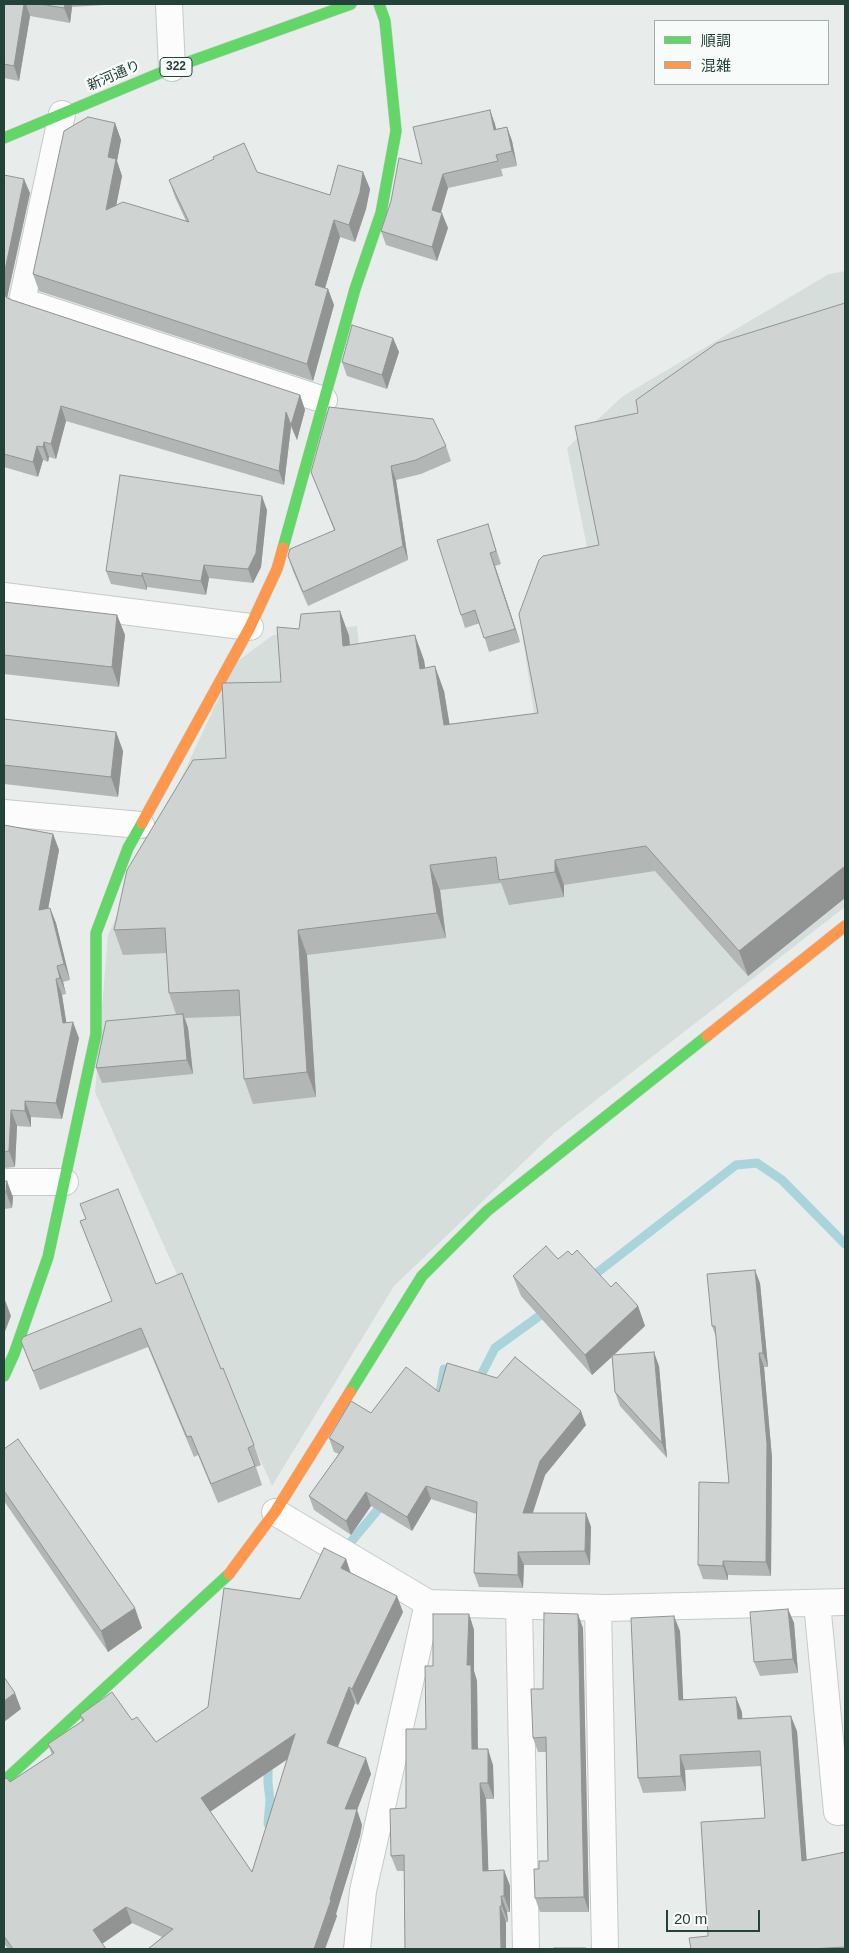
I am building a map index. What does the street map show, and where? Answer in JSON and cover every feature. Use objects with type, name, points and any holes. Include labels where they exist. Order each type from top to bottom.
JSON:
[{"type":"main road","name":"新河通り","points":[[4,138],[172,68],[351,4]]},
{"type":"main road","points":[[4,1376],[14,1354],[48,1257],[96,1034],[96,933],[128,848],[250,627],[277,569],[355,289],[381,214],[396,131],[385,21],[379,4]]},
{"type":"main road","points":[[4,1781],[225,1579],[275,1512],[422,1276],[487,1211],[845,926]]},
{"type":"street","points":[[169,4],[172,68]]},
{"type":"street","points":[[62,114],[22,301],[324,400]]},
{"type":"street","points":[[4,596],[250,627]]},
{"type":"street","points":[[4,813],[141,825]]},
{"type":"street","points":[[4,1182],[65,1182]]},
{"type":"street","points":[[275,1512],[428,1603],[598,1608],[845,1602]]},
{"type":"street","points":[[357,1949],[363,1891],[428,1603]]},
{"type":"street","points":[[817,1603],[837,1812],[845,1811]]},
{"type":"street","points":[[519,1606],[526,1949]]},
{"type":"street","points":[[598,1608],[605,1949]]},
{"type":"shaded area","points":[[845,271],[845,907],[555,1132],[394,1286],[272,1486],[95,1092],[108,935],[235,663],[273,635],[357,626],[371,753],[536,725],[522,634],[537,579],[590,562],[567,448],[623,396],[829,274]]},
{"type":"building","points":[[4,4],[24,4],[14,66],[4,64]]},
{"type":"building","points":[[40,4],[65,4],[64,8]]},
{"type":"building","points":[[490,110],[494,130],[507,127],[512,151],[496,155],[498,161],[443,174],[432,210],[442,213],[432,247],[381,231],[391,201],[399,158],[422,164],[413,127]]},
{"type":"building","points":[[88,117],[115,123],[108,157],[116,159],[106,210],[123,202],[189,222],[169,180],[244,143],[257,172],[330,195],[338,165],[363,172],[360,192],[349,225],[334,220],[315,285],[328,289],[307,364],[33,274],[64,131]]},
{"type":"building","points":[[4,175],[24,179],[4,275]]},
{"type":"building","points":[[4,293],[6,297],[12,300],[300,395],[291,425],[286,412],[279,471],[61,406],[51,444],[44,442],[43,447],[37,446],[33,462],[4,454]]},
{"type":"building","points":[[845,303],[845,866],[739,951],[646,846],[555,860],[555,872],[499,880],[496,857],[430,865],[437,913],[298,930],[307,1072],[244,1079],[239,990],[169,993],[165,928],[114,930],[127,870],[193,760],[226,758],[222,683],[281,682],[277,627],[299,629],[301,614],[340,611],[343,646],[415,635],[420,669],[435,666],[444,725],[538,713],[519,614],[539,560],[543,556],[599,545],[575,426],[638,413],[636,400],[717,343]]},
{"type":"building","points":[[352,325],[393,338],[382,375],[342,362]]},
{"type":"building","points":[[329,407],[433,419],[446,446],[416,460],[391,466],[403,546],[303,592],[288,556],[290,549],[335,530],[311,472]]},
{"type":"building","points":[[120,475],[262,496],[256,553],[248,569],[204,565],[201,581],[142,573],[142,576],[106,571]]},
{"type":"building","points":[[488,524],[496,551],[490,553],[515,629],[484,638],[475,610],[461,615],[437,540]]},
{"type":"building","points":[[4,602],[117,615],[112,667],[4,655]]},
{"type":"building","points":[[4,719],[116,732],[111,777],[4,765]]},
{"type":"building","points":[[4,825],[53,834],[39,910],[50,908],[64,964],[57,966],[60,978],[56,979],[63,1023],[73,1022],[56,1103],[25,1101],[25,1111],[11,1110],[9,1151],[4,1152]]},
{"type":"building","points":[[183,1014],[187,1060],[96,1068],[106,1021]]},
{"type":"building","points":[[4,1181],[7,1181],[6,1192],[4,1192]]},
{"type":"building","points":[[118,1189],[156,1284],[182,1273],[254,1445],[248,1448],[255,1466],[211,1484],[191,1436],[187,1437],[141,1328],[33,1371],[21,1341],[23,1337],[112,1301],[80,1221],[86,1219],[80,1204]]},
{"type":"building","points":[[546,1246],[558,1259],[568,1251],[572,1255],[577,1250],[611,1287],[616,1282],[638,1306],[585,1355],[513,1276]]},
{"type":"building","points":[[755,1270],[763,1353],[759,1353],[767,1444],[766,1562],[723,1561],[723,1566],[698,1565],[699,1482],[729,1483],[715,1326],[712,1326],[707,1274]]},
{"type":"building","points":[[654,1352],[662,1443],[615,1392],[612,1355]]},
{"type":"building","points":[[515,1357],[581,1411],[540,1461],[523,1513],[586,1513],[585,1551],[518,1552],[518,1575],[474,1573],[477,1502],[426,1486],[407,1517],[366,1492],[346,1521],[309,1496],[344,1447],[329,1438],[351,1401],[371,1413],[406,1367],[439,1392],[447,1363],[497,1378]]},
{"type":"building","points":[[18,1439],[135,1608],[101,1631],[4,1491],[4,1449]]},
{"type":"building","points":[[324,1548],[346,1559],[341,1568],[397,1596],[352,1689],[349,1687],[327,1743],[366,1758],[345,1809],[357,1809],[331,1900],[314,1949],[148,1949],[173,1929],[126,1907],[93,1930],[106,1949],[13,1949],[4,1936],[4,1779],[7,1778],[10,1782],[54,1753],[48,1744],[84,1720],[80,1715],[112,1692],[132,1720],[137,1717],[156,1742],[208,1707],[224,1588],[300,1599]],"holes":[[[295,1734],[252,1872],[201,1798]]]},
{"type":"building","points":[[788,1609],[793,1659],[754,1662],[750,1612]]},
{"type":"building","points":[[544,1613],[578,1614],[584,1897],[535,1898],[534,1869],[539,1869],[539,1861],[548,1861],[546,1737],[533,1738],[531,1689],[543,1689]]},
{"type":"building","points":[[433,1614],[469,1614],[467,1665],[471,1665],[472,1749],[488,1749],[488,1783],[480,1783],[483,1871],[504,1870],[504,1896],[501,1896],[502,1906],[500,1906],[501,1949],[405,1949],[404,1855],[391,1856],[390,1809],[406,1808],[406,1729],[426,1729],[425,1666],[433,1666]]},
{"type":"building","points":[[674,1616],[679,1700],[736,1697],[738,1719],[791,1716],[802,1861],[845,1852],[845,1947],[811,1949],[691,1949],[689,1938],[708,1936],[701,1822],[765,1818],[760,1751],[680,1755],[681,1776],[638,1778],[631,1618]]},
{"type":"building","points":[[4,1677],[15,1693],[4,1701]]},
{"type":"building","points":[[586,1948],[586,1949],[554,1949]]},
{"type":"waterway","points":[[589,1279],[736,1165],[757,1163],[782,1180],[845,1244]]},
{"type":"waterway","points":[[475,1380],[478,1381],[495,1348],[549,1309]]},
{"type":"waterway","points":[[440,1393],[444,1369],[456,1373]]},
{"type":"waterway","points":[[342,1549],[350,1543],[385,1501]]},
{"type":"waterway","points":[[268,1760],[270,1800],[268,1824]]},
{"type":"traffic: fast","points":[[4,138],[172,68],[351,4]]},
{"type":"traffic: fast","points":[[283,548],[355,289],[381,213],[396,131],[385,21],[379,4]]},
{"type":"traffic: fast","points":[[4,1376],[14,1354],[48,1257],[96,1034],[96,933],[128,848],[142,823]]},
{"type":"traffic: fast","points":[[350,1392],[422,1276],[487,1211],[707,1036]]},
{"type":"traffic: fast","points":[[4,1781],[229,1574]]},
{"type":"traffic: slow","points":[[142,823],[250,627],[277,569],[283,548]]},
{"type":"traffic: slow","points":[[707,1036],[845,926]]},
{"type":"traffic: slow","points":[[229,1574],[275,1512],[350,1392]]}]
